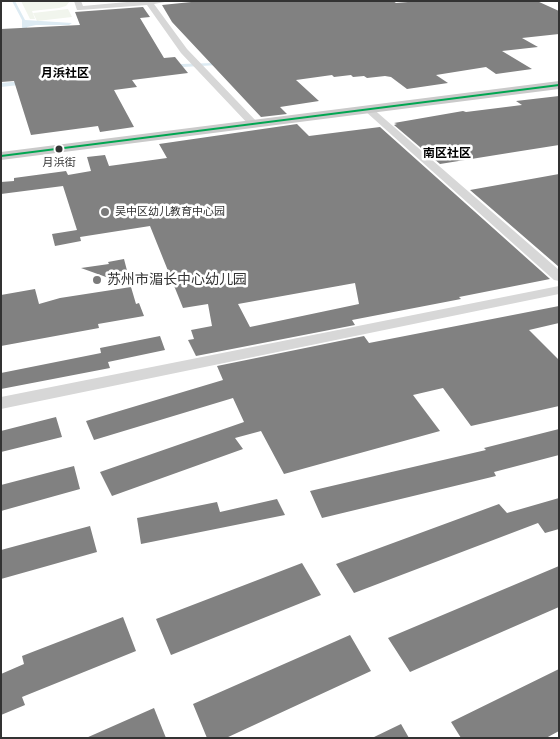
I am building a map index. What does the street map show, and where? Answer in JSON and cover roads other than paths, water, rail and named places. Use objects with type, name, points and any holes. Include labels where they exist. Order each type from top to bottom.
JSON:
[{"type":"main road","points":[[1,156],[559,80]]},
{"type":"main road","points":[[1,150],[368,109],[559,85]]},
{"type":"street","points":[[77,1],[80,8],[167,1]]},
{"type":"street","points":[[148,2],[184,52],[252,121]]},
{"type":"street","points":[[368,109],[559,277]]},
{"type":"street","points":[[1,403],[559,290]]},
{"type":"place","name":"月浜街","points":[[59,149]]},
{"type":"place","name":"吴中区幼儿教育中心园","points":[[105,212]]},
{"type":"place","name":"苏州市湄长中心幼儿园","points":[[97,280]]},
{"type":"district","name":"月浜社区","points":[[65,73]]},
{"type":"district","name":"南区社区","points":[[447,153]]}]
